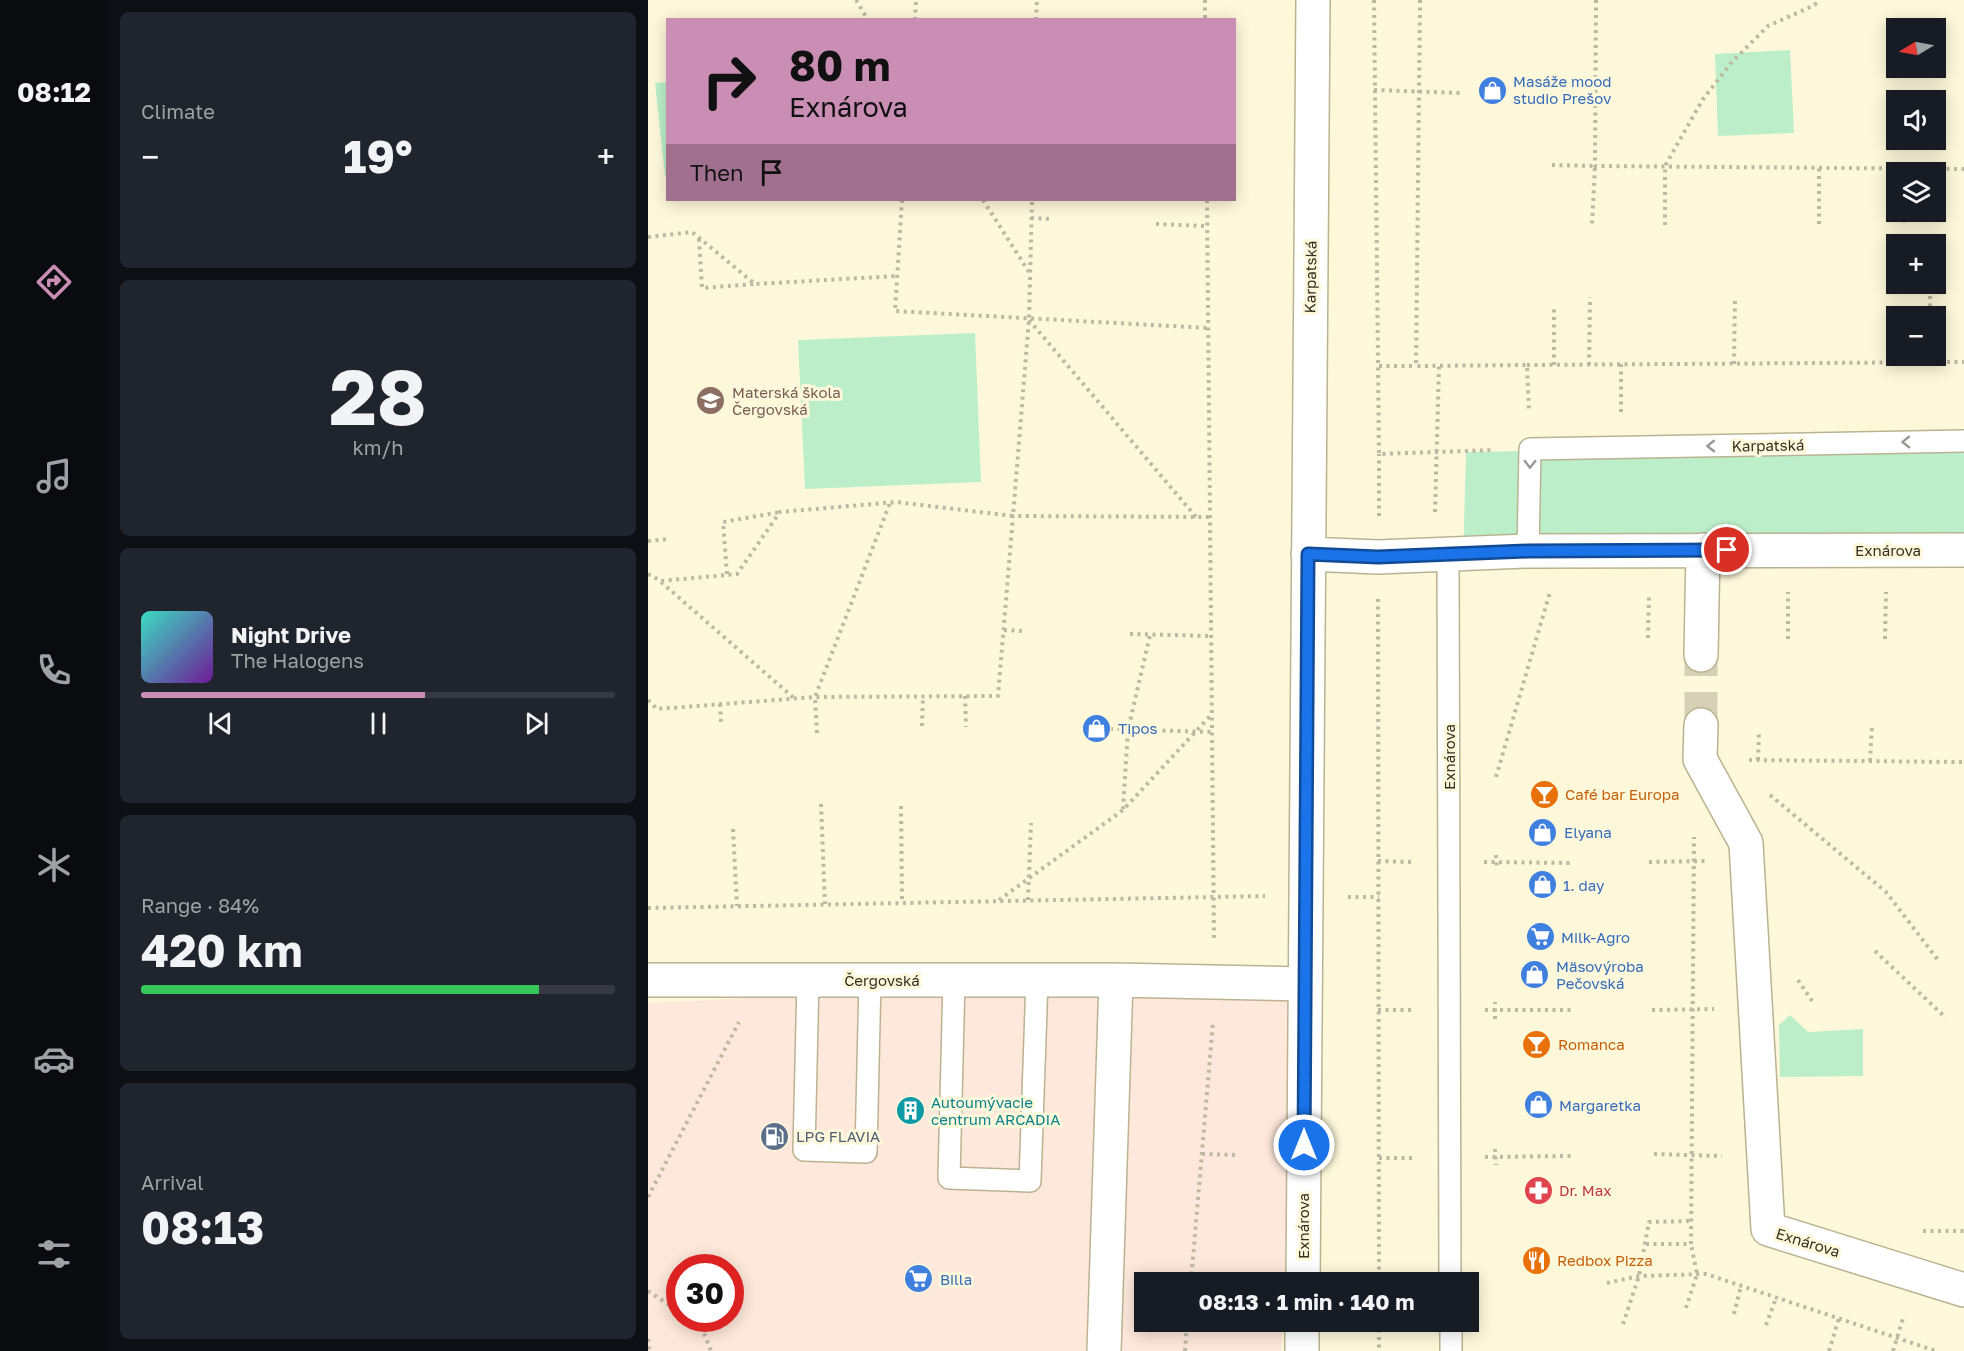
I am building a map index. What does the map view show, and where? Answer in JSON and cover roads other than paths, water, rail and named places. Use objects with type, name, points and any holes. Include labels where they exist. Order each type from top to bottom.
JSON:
[{"type":"street","name":"Karpatská","points":[[1308,554],[1313,0]]},
{"type":"street","points":[[1701,655],[1703,550]]},
{"type":"street","name":"Exnárova","points":[[1303,1272],[1308,554],[1378,557],[1528,551],[1964,550]]},
{"type":"street","name":"Exnárova","points":[[1701,725],[1700,759],[1746,843],[1768,1230],[1964,1290]]},
{"type":"street","name":"Čergovská","points":[[648,980],[1214,980],[1305,984]]},
{"type":"street","points":[[1104,1351],[1116,980]]},
{"type":"street","points":[[1302,1332],[1302,1351]]},
{"type":"lane","name":"Karpatská","points":[[1528,551],[1530,449],[1964,441]]},
{"type":"lane","name":"Exnárova","points":[[1441,555],[1450,1272]]},
{"type":"lane","points":[[808,980],[804,1150],[866,1152],[870,980]]},
{"type":"lane","points":[[954,980],[949,1178],[1030,1181],[1037,980]]},
{"type":"lane","points":[[1450,1332],[1451,1351]]},
{"type":"tunnel","points":[[1701,655],[1701,725]]},
{"type":"place","name":"Masáže mood studio Prešov","points":[[1492,90]]},
{"type":"place","name":"Materská škola Čergovská","points":[[711,401]]},
{"type":"place","name":"Tipos","points":[[1097,728]]},
{"type":"place","name":"Café bar Europa","points":[[1544,794]]},
{"type":"place","name":"Elyana","points":[[1543,832]]},
{"type":"place","name":"1. day","points":[[1542,885]]},
{"type":"place","name":"Milk-Agro","points":[[1540,937]]},
{"type":"place","name":"Mäsovýroba Pečovská","points":[[1535,975]]},
{"type":"place","name":"Romanca","points":[[1537,1044]]},
{"type":"place","name":"Margaretka","points":[[1538,1105]]},
{"type":"place","name":"Autoumývacie centrum ARCADIA","points":[[910,1111]]},
{"type":"place","name":"LPG FLAVIA","points":[[775,1136]]},
{"type":"place","name":"Dr. Max","points":[[1538,1190]]},
{"type":"place","name":"Redbox Pizza","points":[[1536,1260]]},
{"type":"place","name":"Billa","points":[[919,1279]]}]
